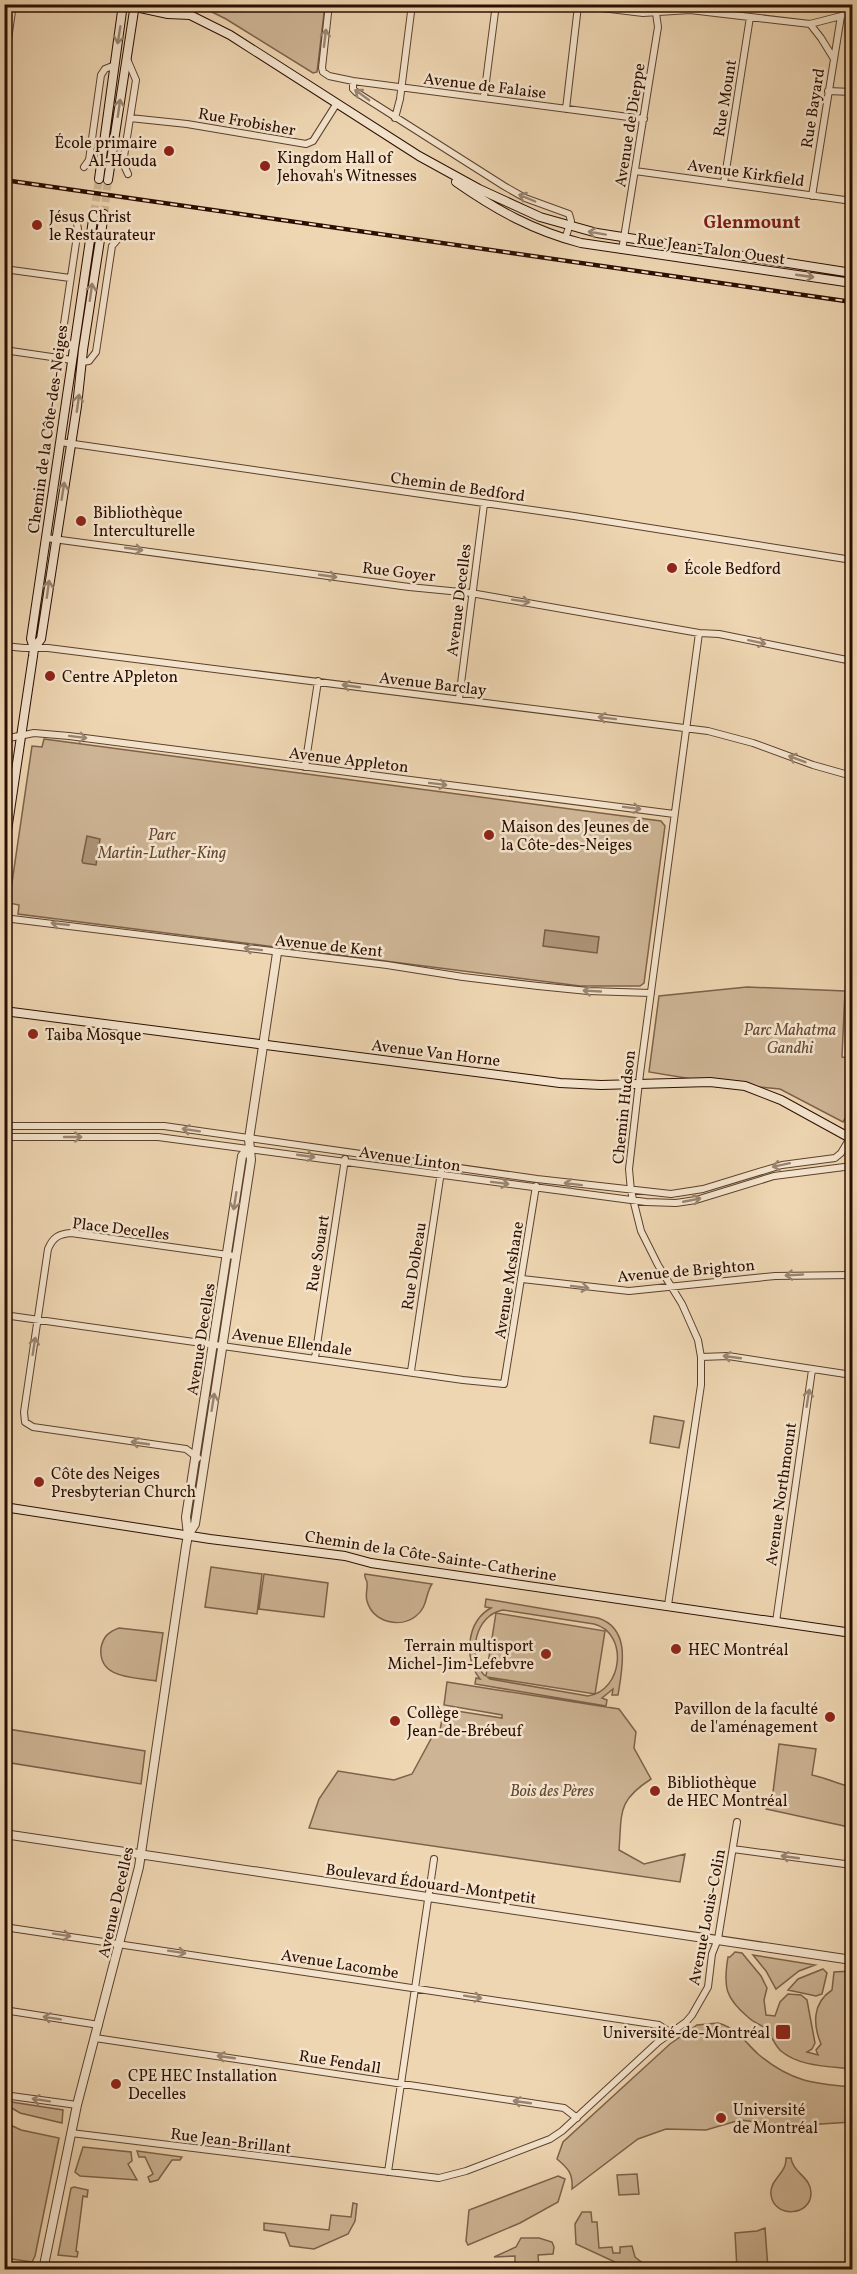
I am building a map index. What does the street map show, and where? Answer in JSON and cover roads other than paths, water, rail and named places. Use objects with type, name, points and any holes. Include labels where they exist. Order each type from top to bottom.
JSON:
[{"type":"main road","name":"Rue Jean-Talon Ouest","points":[[174,4],[190,15],[225,32],[338,103],[510,218],[538,231],[565,239],[622,250],[852,283]]},
{"type":"main road","name":"Rue Jean-Talon Ouest","points":[[123,5],[168,14],[190,15]]},
{"type":"main road","points":[[99,179],[123,5]]},
{"type":"main road","points":[[108,180],[135,6]]},
{"type":"main road","name":"Rue Jean-Talon Ouest","points":[[419,156],[498,199],[569,227],[707,252],[852,273]]},
{"type":"main road","name":"Chemin de la Côte-des-Neiges","points":[[4,850],[34,648],[41,639],[60,442],[94,213]]},
{"type":"main road","name":"Chemin de la Côte-des-Neiges","points":[[51,538],[71,443],[104,214]]},
{"type":"main road","name":"Avenue Van Horne","points":[[4,1011],[561,1083],[711,1082],[745,1086],[773,1096],[851,1138]]},
{"type":"main road","name":"Chemin de la Côte-Sainte-Catherine","points":[[5,1510],[345,1556],[381,1564],[852,1633]]},
{"type":"street","points":[[4,68],[13,4]]},
{"type":"street","name":"Avenue de Falaise","points":[[329,4],[323,72],[329,76],[402,88],[644,119]]},
{"type":"street","points":[[395,117],[402,88],[412,4]]},
{"type":"street","points":[[484,97],[496,4]]},
{"type":"street","points":[[568,4],[643,14],[690,10],[810,24],[841,16],[852,9]]},
{"type":"street","name":"Avenue de Dieppe","points":[[622,250],[658,27],[652,4]]},
{"type":"street","points":[[566,109],[578,6]]},
{"type":"street","name":"Rue Bayard","points":[[812,196],[841,16]]},
{"type":"street","name":"Rue Mount","points":[[724,183],[750,17]]},
{"type":"street","name":"Rue Bayard","points":[[810,24],[834,60]]},
{"type":"street","points":[[127,57],[136,80],[123,165],[128,174]]},
{"type":"street","points":[[84,167],[89,160],[101,75],[105,69],[115,65]]},
{"type":"street","points":[[353,81],[355,91],[511,190],[569,214],[571,219],[565,239]]},
{"type":"street","points":[[828,91],[852,92]]},
{"type":"street","name":"Rue Frobisher","points":[[130,118],[180,123],[306,144],[315,139],[338,103]]},
{"type":"street","name":"Avenue Kirkfield","points":[[635,171],[852,201]]},
{"type":"street","name":"Chemin de la Côte-des-Neiges","points":[[59,358],[78,229],[76,218]]},
{"type":"street","name":"Chemin de la Côte-des-Neiges","points":[[82,362],[89,361],[96,352],[112,246],[118,239]]},
{"type":"street","points":[[4,269],[70,278]]},
{"type":"street","points":[[4,350],[72,360]]},
{"type":"street","name":"Chemin de Bedford","points":[[60,442],[574,516],[852,560]]},
{"type":"street","name":"Avenue Decelles","points":[[459,699],[484,504]]},
{"type":"street","name":"Rue Goyer","points":[[51,538],[409,587],[471,593],[699,633],[719,634],[852,661]]},
{"type":"street","name":"Chemin Hudson","points":[[668,1605],[700,1385],[701,1357],[689,1317],[641,1231],[631,1191],[630,1160],[699,633]]},
{"type":"street","name":"Avenue Barclay","points":[[4,646],[48,648],[708,731],[753,743],[821,768],[852,776]]},
{"type":"street","points":[[305,767],[318,681]]},
{"type":"street","name":"Avenue Appleton","points":[[4,738],[34,733],[69,736],[674,814]]},
{"type":"street","name":"Avenue de Kent","points":[[4,918],[387,964],[463,977],[538,986],[588,991],[651,993]]},
{"type":"street","name":"Avenue Decelles","points":[[188,1535],[195,1524],[251,1160],[249,1138],[277,952]]},
{"type":"street","name":"Avenue Linton","points":[[4,1126],[164,1126],[537,1179],[671,1194],[713,1186],[762,1169],[835,1158],[851,1138]]},
{"type":"street","name":"Avenue Linton","points":[[4,1137],[158,1137],[634,1201],[676,1203],[696,1200],[761,1179],[807,1170],[852,1166]]},
{"type":"street","name":"Avenue Decelles","points":[[43,2270],[77,2104],[120,1944],[141,1854],[188,1535],[186,1517],[212,1344],[242,1156],[249,1148]]},
{"type":"street","name":"Rue Souart","points":[[315,1358],[346,1152]]},
{"type":"street","points":[[807,1161],[807,1170]]},
{"type":"street","name":"Rue Dolbeau","points":[[411,1371],[442,1165]]},
{"type":"street","name":"Avenue Mcshane","points":[[504,1384],[537,1179]]},
{"type":"street","name":"Place Decelles","points":[[205,1459],[195,1458],[186,1449],[28,1425],[25,1422],[24,1412],[48,1249],[52,1240],[62,1234],[71,1233],[235,1256]]},
{"type":"street","name":"Avenue de Brighton","points":[[522,1279],[628,1291],[775,1276],[852,1275]]},
{"type":"street","name":"Avenue Ellendale","points":[[4,1315],[504,1384]]},
{"type":"street","points":[[701,1357],[728,1356],[852,1376]]},
{"type":"street","name":"Avenue Northmount","points":[[776,1622],[812,1370]]},
{"type":"street","name":"Avenue Louis-Colin","points":[[388,2172],[434,2178],[452,2176],[550,2139],[577,2118],[670,2032],[686,2022],[708,1987],[737,1822]]},
{"type":"street","points":[[733,1849],[850,1865],[852,1831]]},
{"type":"street","name":"Boulevard Édouard-Montpetit","points":[[4,1834],[852,1960]]},
{"type":"street","points":[[388,2172],[434,1859]]},
{"type":"street","name":"Avenue Lacombe","points":[[4,1927],[659,2025],[670,2032]]},
{"type":"street","points":[[4,2010],[99,2025]]},
{"type":"street","name":"Rue Fendall","points":[[95,2038],[564,2108],[577,2118]]},
{"type":"street","points":[[4,2095],[77,2104]]},
{"type":"street","name":"Rue Jean-Brillant","points":[[71,2133],[388,2172]]},
{"type":"street","points":[[4,2266],[22,2270]]},
{"type":"tunnel","points":[[94,213],[99,179]]},
{"type":"tunnel","points":[[104,214],[108,180]]},
{"type":"railway","points":[[4,180],[852,302]]},
{"type":"place","name":"École primaire Al-Houda","points":[[169,151]]},
{"type":"place","name":"Kingdom Hall of Jehovah's Witnesses","points":[[265,166]]},
{"type":"place","name":"Jésus Christ le Restaurateur","points":[[37,225]]},
{"type":"place","name":"Bibliothèque Interculturelle","points":[[81,521]]},
{"type":"place","name":"École Bedford","points":[[672,568]]},
{"type":"place","name":"Centre APpleton","points":[[50,676]]},
{"type":"place","name":"Maison des Jeunes de la Côte-des-Neiges","points":[[489,835]]},
{"type":"place","name":"Taiba Mosque","points":[[33,1034]]},
{"type":"place","name":"Côte des Neiges Presbyterian Church","points":[[39,1482]]},
{"type":"place","name":"HEC Montréal","points":[[676,1649]]},
{"type":"place","name":"Terrain multisport Michel-Jim-Lefebvre","points":[[546,1654]]},
{"type":"place","name":"Pavillon de la faculté de l'aménagement","points":[[830,1717]]},
{"type":"place","name":"Collège Jean-de-Brébeuf","points":[[395,1721]]},
{"type":"place","name":"Bibliothèque de HEC Montréal","points":[[655,1791]]},
{"type":"place","name":"Université-de-Montréal","points":[[783,2032]]},
{"type":"place","name":"CPE HEC Installation Decelles","points":[[116,2084]]},
{"type":"place","name":"Université de Montréal","points":[[721,2118]]},
{"type":"district","name":"Glenmount","points":[[752,222]]},
{"type":"park label","name":"Parc Martin-Luther-King","points":[[162,843]]},
{"type":"park label","name":"Parc Mahatma Gandhi","points":[[790,1038]]},
{"type":"park label","name":"Bois des Pères","points":[[552,1790]]}]
